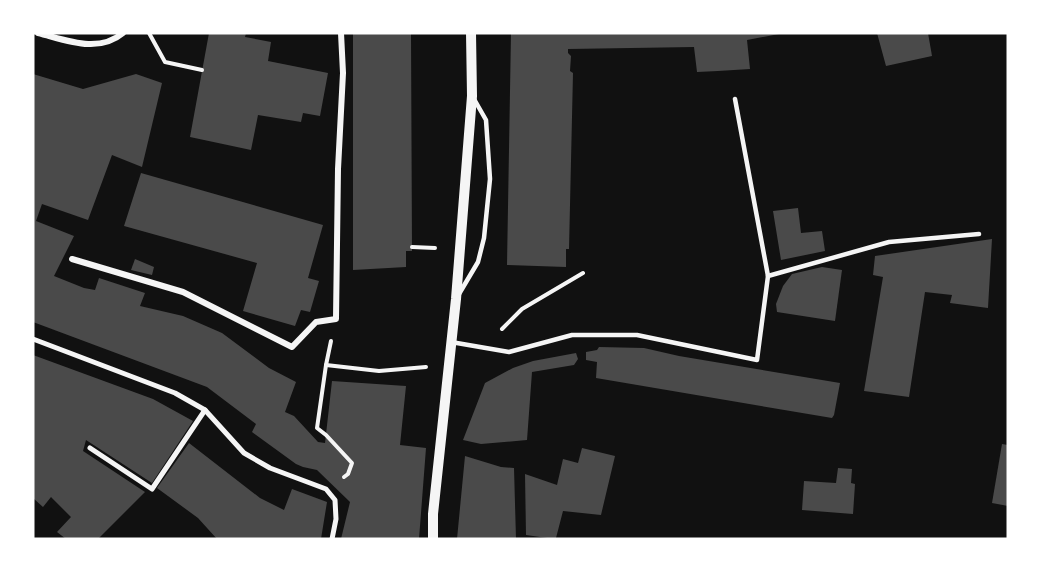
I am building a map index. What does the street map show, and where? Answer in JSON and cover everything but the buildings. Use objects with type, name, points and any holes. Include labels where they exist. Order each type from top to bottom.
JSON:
[{"type":"street","points":[[38,33],[90,46],[117,38],[123,33]]},
{"type":"street","points":[[72,259],[183,292],[292,347],[316,322],[336,319],[338,169],[343,73],[341,33]]},
{"type":"street","points":[[433,539],[433,514],[456,299],[472,96],[471,33]]},
{"type":"street","points":[[33,339],[175,393],[205,410],[243,453],[270,468],[326,489],[335,500],[336,519],[332,539]]},
{"type":"street","points":[[90,448],[152,489],[205,410]]},
{"type":"lane","points":[[456,299],[478,262],[484,238],[489,179],[486,120],[472,96]]},
{"type":"lane","points":[[451,342],[509,352],[572,334],[637,335],[757,360],[768,276],[735,99]]},
{"type":"lane","points":[[768,276],[890,242],[979,234]]},
{"type":"path","points":[[149,33],[165,62],[202,70]]},
{"type":"path","points":[[484,347],[522,309],[583,273]]},
{"type":"path","points":[[326,489],[348,474],[352,463],[317,428],[326,365],[336,319]]},
{"type":"path","points":[[326,365],[379,371],[448,365]]}]
